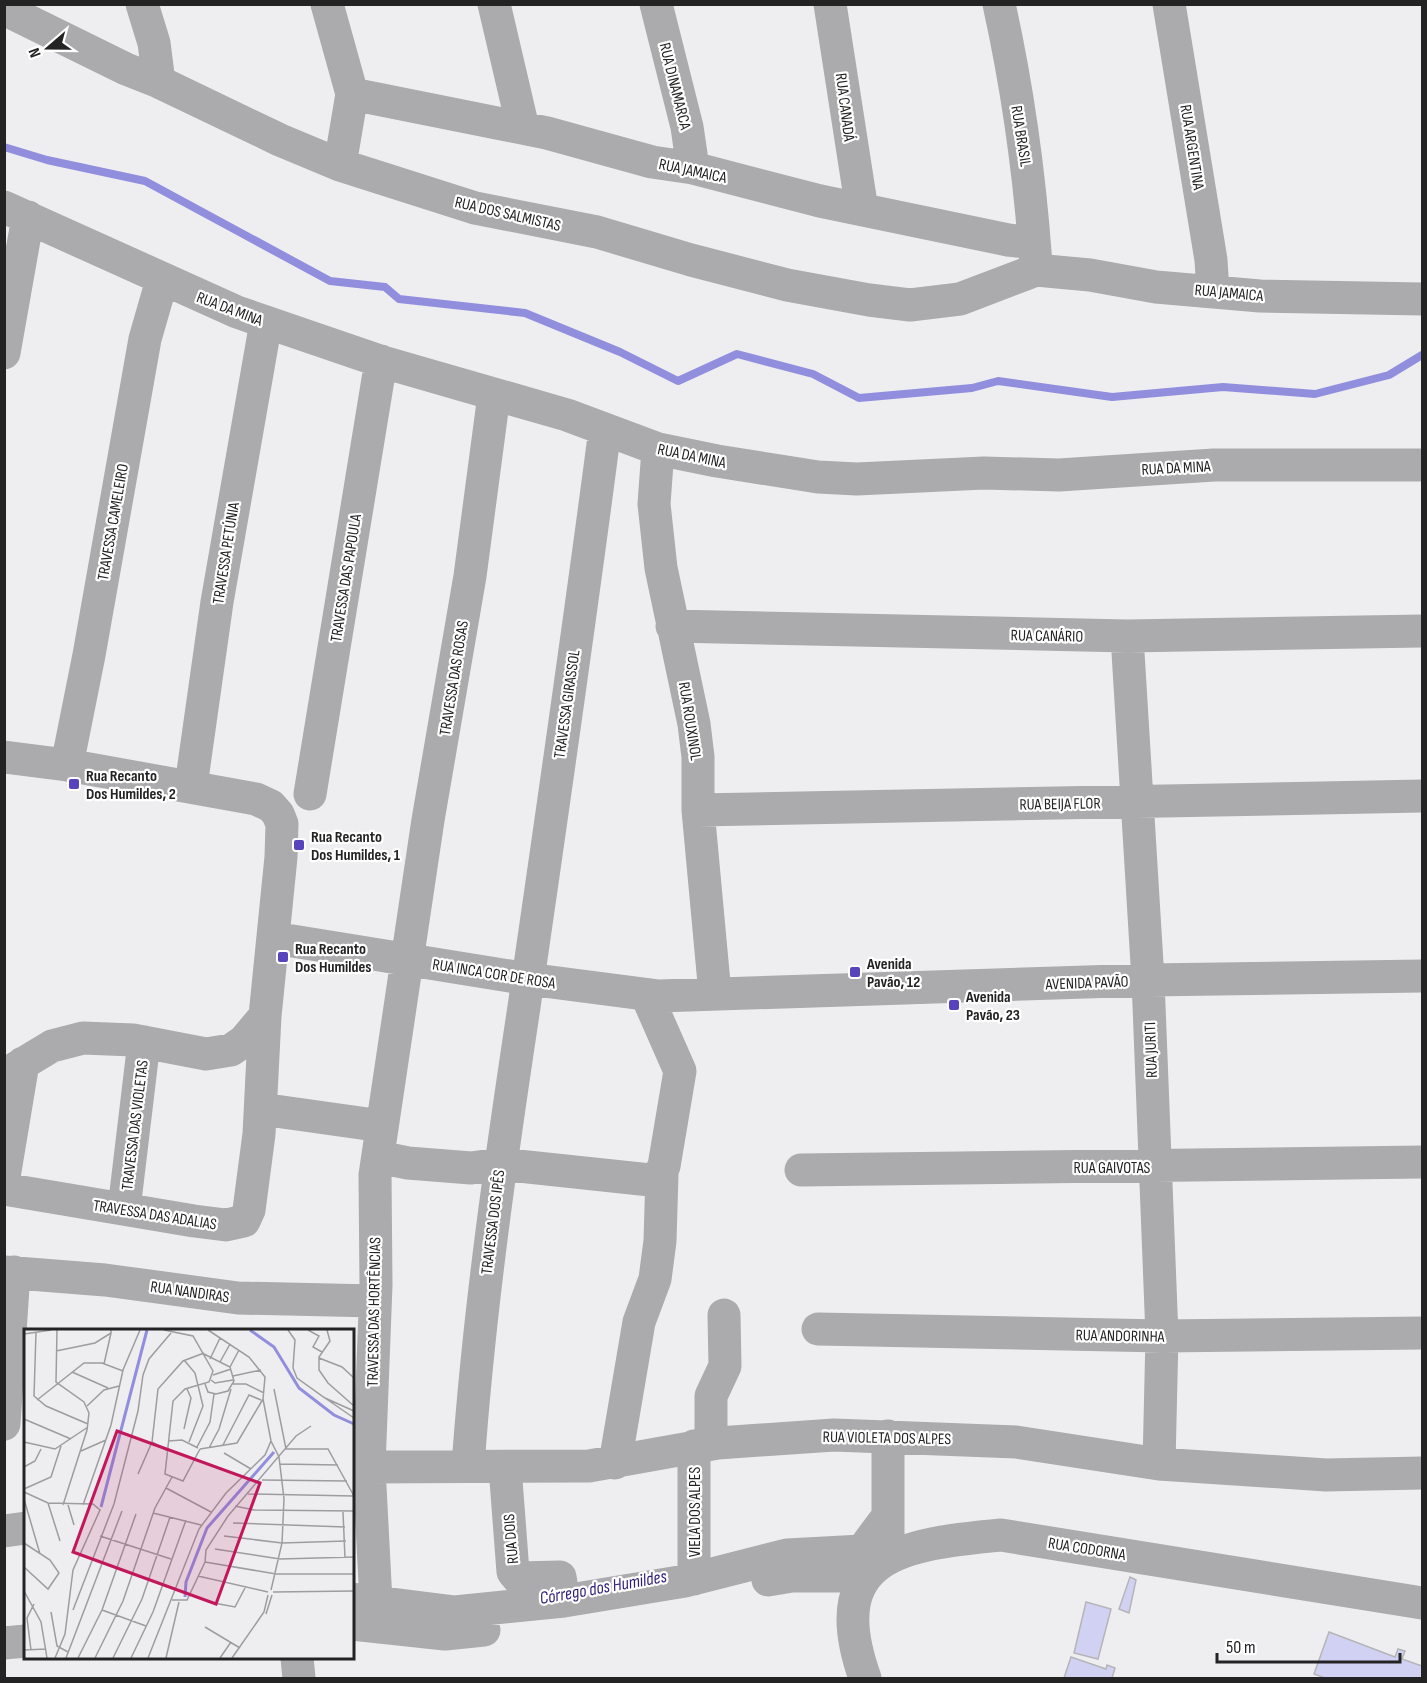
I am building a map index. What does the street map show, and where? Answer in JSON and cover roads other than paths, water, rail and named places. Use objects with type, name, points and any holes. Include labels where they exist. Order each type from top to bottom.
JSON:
[{"type":"street","points":[[142,4],[154,43],[159,82]]},
{"type":"street","points":[[327,4],[352,94],[340,165]]},
{"type":"street","points":[[494,4],[523,128]]},
{"type":"street","name":"RUA DINAMARCA","points":[[656,4],[687,127],[693,168]]},
{"type":"street","name":"RUA CANADÁ","points":[[830,4],[862,210]]},
{"type":"street","name":"RUA BRASIL","points":[[999,4],[1008,45],[1029,180],[1035,256]]},
{"type":"street","name":"RUA ARGENTINA","points":[[1169,4],[1211,260],[1213,291]]},
{"type":"street","name":"RUA DOS SALMISTAS","points":[[4,9],[67,41],[280,140],[340,165],[475,208],[597,232],[691,261],[788,285],[910,305],[960,299],[1035,256]]},
{"type":"street","name":"RUA JAMAICA","points":[[352,94],[523,128],[652,162],[693,168],[862,210],[1008,240],[1035,256],[1090,275],[1156,287],[1260,296],[1422,299]]},
{"type":"street","points":[[4,353],[16,212]]},
{"type":"street","name":"RUA DA MINA","points":[[16,212],[162,280],[266,322],[381,361],[567,415],[658,449],[818,477],[857,479],[984,473],[1059,475],[1224,465],[1422,465]]},
{"type":"street","name":"TRAVESSA CAMELEIRO","points":[[67,765],[90,655],[145,339],[162,280]]},
{"type":"street","name":"TRAVESSA PETÚNIA","points":[[191,786],[217,602],[266,322]]},
{"type":"street","name":"TRAVESSA DAS PAPOULA","points":[[309,794],[381,361]]},
{"type":"street","name":"TRAVESSA DAS ROSAS","points":[[408,960],[428,820],[472,564],[494,395]]},
{"type":"street","name":"TRAVESSA GIRASSOL","points":[[528,979],[604,429]]},
{"type":"street","name":"RUA ROUXINOL","points":[[658,449],[654,504],[660,568],[694,724],[698,757],[698,810],[715,994]]},
{"type":"street","name":"RUA CANÁRIO","points":[[672,626],[1127,636],[1422,631]]},
{"type":"street","name":"RUA JURITI","points":[[1127,636],[1148,980],[1162,1336],[1159,1464]]},
{"type":"street","points":[[4,757],[67,765],[256,799],[271,806],[278,814],[282,824],[274,938],[265,1016],[244,1041],[219,1054],[198,1053],[144,1042],[83,1038],[52,1046],[14,1069],[4,1178]]},
{"type":"street","name":"RUA BEIJA FLOR","points":[[698,810],[1422,796]]},
{"type":"street","name":"RUA INCA COR DE ROSA","points":[[274,938],[647,996],[715,994]]},
{"type":"street","name":"TRAVESSA DAS HORTÊNCIAS","points":[[364,1600],[362,1396],[375,1301],[374,1207],[380,1142],[408,960]]},
{"type":"street","name":"AVENIDA PAVÃO","points":[[715,994],[1148,980],[1422,976]]},
{"type":"street","name":"TRAVESSA DOS IPÊS","points":[[468,1466],[472,1395],[499,1164],[528,979]]},
{"type":"street","points":[[615,1463],[639,1322],[655,1279],[660,1241],[656,1177],[680,1071],[647,996]]},
{"type":"street","name":"TRAVESSA DAS ADALIAS","points":[[4,1189],[226,1225],[244,1221],[249,1209],[261,1109],[265,1016]]},
{"type":"street","name":"TRAVESSA DAS VIOLETAS","points":[[124,1209],[144,1042]]},
{"type":"street","points":[[261,1109],[380,1142],[408,1163],[471,1168],[499,1164],[656,1177]]},
{"type":"street","name":"RUA GAIVOTAS","points":[[801,1170],[1422,1162]]},
{"type":"street","points":[[4,1424],[9,1272]]},
{"type":"street","name":"RUA NANDIRAS","points":[[9,1272],[105,1280],[238,1298],[375,1301]]},
{"type":"street","name":"VIELA DOS ALPES","points":[[694,1579],[703,1445],[711,1396],[725,1366],[724,1315]]},
{"type":"street","name":"RUA ANDORINHA","points":[[818,1329],[1162,1336],[1422,1333]]},
{"type":"street","name":"RUA VIOLETA DOS ALPES","points":[[361,1468],[505,1467],[615,1463],[703,1445],[810,1436],[888,1436],[1016,1442],[1159,1464],[1326,1475],[1422,1473]]},
{"type":"street","points":[[865,1678],[855,1650],[854,1613],[858,1586],[884,1559],[888,1516],[888,1436]]},
{"type":"street","name":"RUA DOIS","points":[[505,1467],[513,1572],[518,1578],[560,1577],[553,1611]]},
{"type":"street","points":[[354,1624],[445,1634],[694,1579],[790,1565],[839,1566],[862,1551],[888,1516]]},
{"type":"street","points":[[4,1531],[24,1528]]},
{"type":"street","name":"RUA CODORNA","points":[[839,1566],[884,1559],[945,1540],[1001,1535],[1422,1603]]},
{"type":"street","points":[[364,1600],[455,1612],[553,1611],[790,1565]]},
{"type":"street","points":[[4,1620],[24,1620]]},
{"type":"street","points":[[4,1643],[24,1641]]},
{"type":"street","points":[[297,1659],[299,1678]]},
{"type":"waterway","points":[[4,147],[47,160],[145,181],[330,281],[385,287],[399,299],[525,313],[620,352],[678,381],[737,354],[813,374],[859,398],[972,388],[998,381],[1112,397],[1223,387],[1315,394],[1389,375],[1422,355]]},
{"type":"place","name":"Rua Recanto Dos Humildes, 2","points":[[74,784]]},
{"type":"place","name":"Rua Recanto Dos Humildes, 1","points":[[299,845]]},
{"type":"place","name":"Rua Recanto Dos Humildes","points":[[283,957]]},
{"type":"place","name":"Avenida Pavão, 12","points":[[855,972]]},
{"type":"place","name":"Avenida Pavão, 23","points":[[954,1005]]},
{"type":"water label","name":"Córrego dos Humildes","points":[[603,1587]]}]
